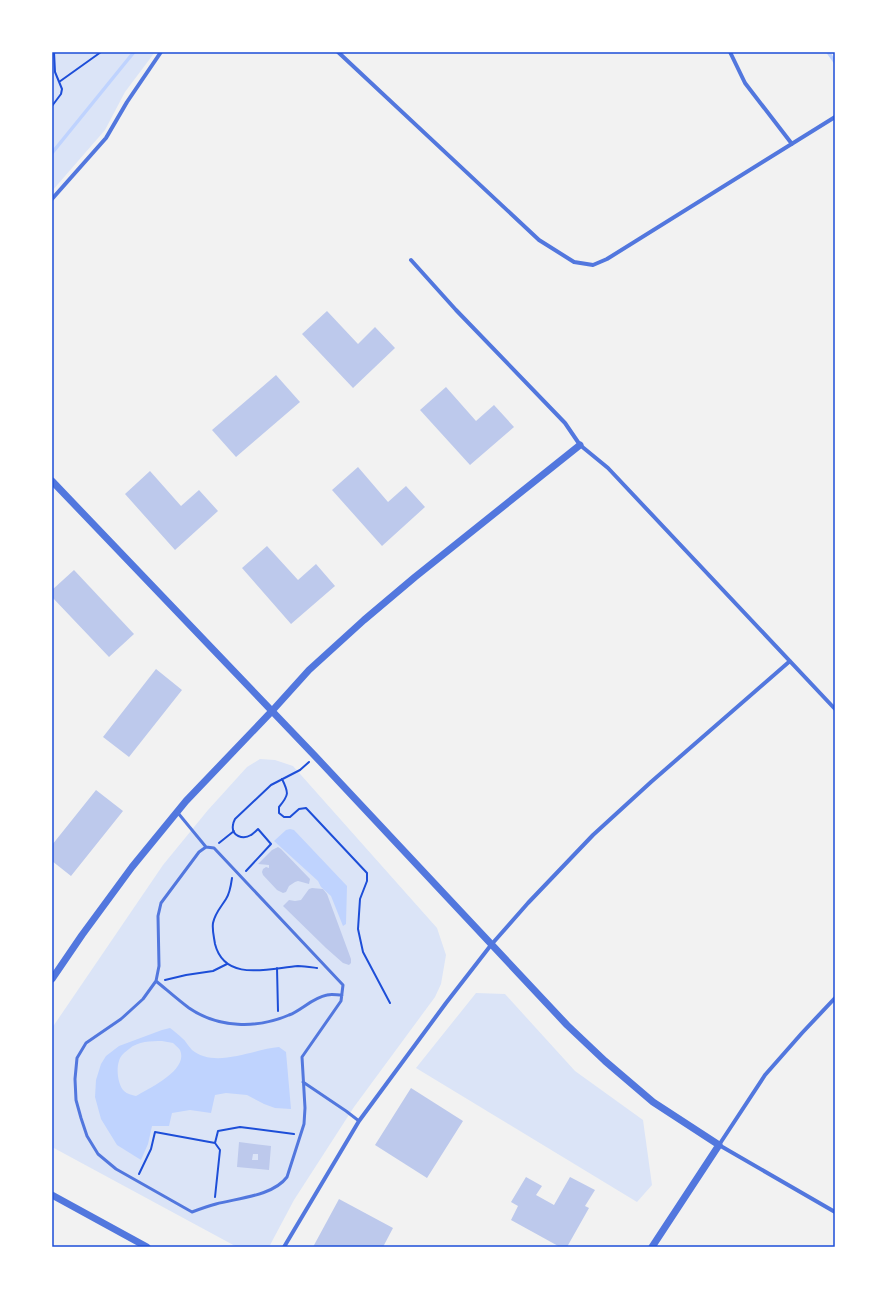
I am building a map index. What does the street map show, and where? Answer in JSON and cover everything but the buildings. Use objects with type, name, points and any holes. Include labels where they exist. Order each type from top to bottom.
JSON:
[{"type":"street","points":[[52,199],[106,138],[126,102],[161,52]]},
{"type":"street","points":[[338,52],[539,240],[574,262],[593,265],[607,259],[835,117]]},
{"type":"street","points":[[730,52],[744,83],[792,144]]},
{"type":"street","points":[[411,260],[456,310],[565,423],[580,446],[608,468],[835,709]]},
{"type":"street","points":[[52,979],[132,867],[177,812],[310,670],[364,620],[415,577],[580,446]]},
{"type":"street","points":[[52,481],[315,756],[567,1025],[605,1061],[653,1102],[719,1145],[835,1212]]},
{"type":"street","points":[[284,1247],[359,1121],[491,944],[593,835],[662,771],[790,661]]},
{"type":"street","points":[[652,1247],[765,1076],[835,998]]},
{"type":"street","points":[[52,1195],[147,1247]]},
{"type":"lane","points":[[177,812],[206,847]]},
{"type":"lane","points":[[206,847],[214,848],[343,985],[341,1001],[302,1057],[304,1124],[287,1177],[282,1184],[268,1191],[214,1204],[192,1212],[116,1169],[98,1154],[87,1136],[76,1100],[75,1079],[77,1058],[86,1043],[120,1019],[143,999],[156,981],[159,966],[158,916],[161,903],[199,852],[206,847]]},
{"type":"lane","points":[[156,981],[190,1008],[205,1016],[222,1022],[240,1025],[260,1024],[279,1020],[314,1000],[326,995],[342,994]]},
{"type":"lane","points":[[303,1082],[346,1110],[359,1121]]},
{"type":"path","points":[[52,106],[61,94],[62,89],[53,67],[54,52]]},
{"type":"path","points":[[59,82],[101,52]]},
{"type":"path","points":[[241,877],[271,844],[258,829],[250,836],[242,838],[237,835],[233,826],[235,819],[272,784],[300,770],[315,756]]},
{"type":"path","points":[[282,779],[288,791],[287,797],[279,807],[280,813],[284,817],[290,817],[299,809],[306,808],[367,873],[367,881],[360,899],[358,929],[363,952],[390,1003]]},
{"type":"path","points":[[214,848],[234,831]]},
{"type":"path","points":[[234,869],[227,898],[215,915],[213,924],[216,949],[222,959],[229,966],[255,971],[300,966],[328,969]]},
{"type":"path","points":[[156,981],[213,971],[227,964]]},
{"type":"path","points":[[277,968],[279,1020]]},
{"type":"path","points":[[215,1143],[218,1130],[240,1127],[301,1135]]},
{"type":"path","points":[[136,1180],[151,1150],[154,1132],[215,1143],[220,1150],[214,1204]]},
{"type":"shaded area","points":[[52,52],[155,52],[125,92],[105,130],[52,191]]},
{"type":"shaded area","points":[[260,759],[275,760],[293,766],[437,928],[446,955],[441,984],[435,997],[354,1107],[294,1200],[269,1247],[237,1247],[52,1147],[52,1028],[163,865],[208,810],[247,767]]},
{"type":"shaded area","points":[[476,993],[505,994],[575,1071],[643,1120],[652,1185],[637,1202],[416,1068]]},
{"type":"water","points":[[286,830],[294,830],[347,886],[346,924],[343,926],[331,896],[321,887],[318,881],[274,841]]},
{"type":"water","points":[[170,1028],[183,1039],[192,1050],[201,1055],[212,1058],[223,1058],[279,1047],[286,1052],[291,1109],[275,1108],[247,1095],[226,1093],[215,1095],[211,1113],[190,1110],[172,1113],[169,1126],[152,1126],[148,1144],[141,1160],[117,1145],[101,1119],[95,1097],[96,1080],[101,1064],[106,1056],[119,1046]],"holes":[[[162,1041],[173,1043],[180,1050],[181,1057],[179,1064],[166,1078],[136,1096],[128,1094],[124,1091],[118,1077],[118,1064],[124,1053],[136,1044],[145,1042]]]},
{"type":"waterway","points":[[52,153],[134,52]]},
{"type":"waterway","points":[[828,52],[835,62]]}]
